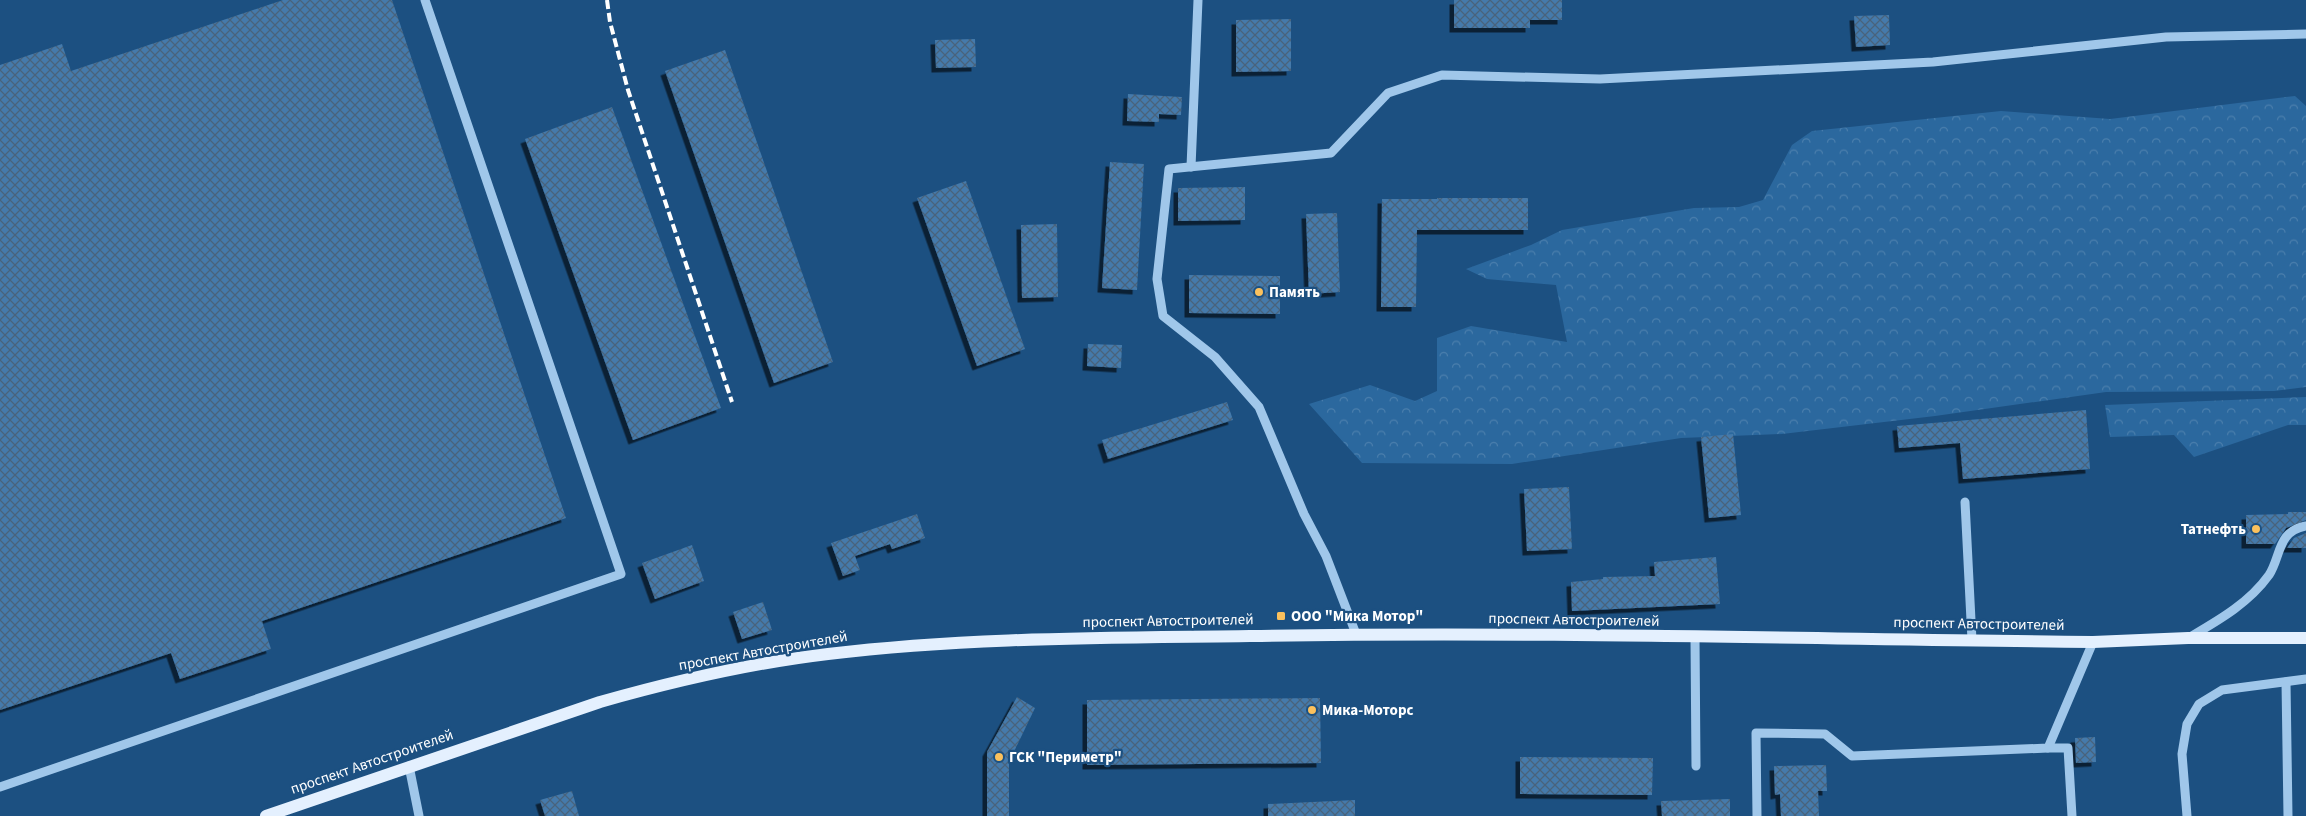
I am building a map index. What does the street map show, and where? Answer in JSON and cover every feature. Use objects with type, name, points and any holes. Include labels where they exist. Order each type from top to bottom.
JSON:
[{"type":"main road","name":"проспект Автостроителей","points":[[266,816],[600,702],[646,689],[827,654],[957,643],[1356,634],[2093,642],[2188,638],[2306,638]]},
{"type":"lane","points":[[0,787],[621,574],[425,0]]},
{"type":"lane","points":[[1191,167],[1198,0]]},
{"type":"lane","points":[[1356,634],[1326,556],[1304,514],[1259,407],[1215,357],[1164,316],[1157,279],[1170,169],[1330,152],[1388,93],[1442,75],[1600,79],[1934,62],[2166,37],[2306,34]]},
{"type":"lane","points":[[1964,502],[1972,640]]},
{"type":"lane","points":[[2188,638],[2226,616],[2252,595],[2270,574],[2280,544],[2296,528],[2306,526]]},
{"type":"lane","points":[[1695,638],[1696,766]]},
{"type":"lane","points":[[2048,748],[2093,642]]},
{"type":"lane","points":[[2187,816],[2182,754],[2187,724],[2199,704],[2222,690],[2306,680]]},
{"type":"lane","points":[[2286,682],[2288,816]]},
{"type":"lane","points":[[1758,816],[1756,733],[1825,734],[1852,756],[2068,748],[2072,816]]},
{"type":"lane","points":[[409,766],[419,816]]},
{"type":"green space","points":[[2295,96],[2306,106],[2306,387],[2274,391],[2106,392],[1935,416],[1782,434],[1681,438],[1512,464],[1362,463],[1309,404],[1370,385],[1415,401],[1437,391],[1437,338],[1471,326],[1567,342],[1556,285],[1487,279],[1466,269],[1531,245],[1562,230],[1694,208],[1739,207],[1763,200],[1792,145],[1812,131],[2001,111],[2110,119]]},
{"type":"green space","points":[[2306,397],[2306,425],[2288,425],[2194,457],[2174,435],[2110,437],[2105,405]]},
{"type":"building","points":[[283,0],[392,0],[566,518],[262,621],[271,649],[180,679],[171,653],[0,710],[0,65],[62,44],[71,71]]},
{"type":"building","points":[[1454,0],[1562,0],[1562,20],[1530,20],[1530,28],[1454,28]]},
{"type":"building","points":[[1889,15],[1890,45],[1856,47],[1854,16]]},
{"type":"building","points":[[1291,19],[1291,71],[1236,72],[1236,20]]},
{"type":"building","points":[[975,39],[976,67],[936,68],[935,40]]},
{"type":"building","points":[[725,50],[833,362],[774,383],[665,71]]},
{"type":"building","points":[[1128,94],[1182,97],[1181,115],[1159,114],[1159,122],[1127,121]]},
{"type":"building","points":[[612,107],[721,408],[633,440],[525,139]]},
{"type":"building","points":[[1110,162],[1144,164],[1137,290],[1102,288]]},
{"type":"building","points":[[966,181],[1025,349],[977,366],[917,198]]},
{"type":"building","points":[[1245,187],[1245,220],[1178,221],[1178,188]]},
{"type":"building","points":[[1528,198],[1528,230],[1417,230],[1416,307],[1381,307],[1382,199]]},
{"type":"building","points":[[1337,213],[1340,292],[1309,294],[1306,214]]},
{"type":"building","points":[[1057,224],[1058,297],[1022,298],[1021,225]]},
{"type":"building","points":[[1189,275],[1280,276],[1280,314],[1189,313]]},
{"type":"building","points":[[1088,344],[1122,345],[1121,368],[1087,366]]},
{"type":"building","points":[[1227,402],[1233,420],[1108,459],[1102,440]]},
{"type":"building","points":[[2086,410],[2090,469],[1963,479],[1960,443],[1899,448],[1897,426]]},
{"type":"building","points":[[1733,434],[1741,515],[1709,518],[1701,437]]},
{"type":"building","points":[[1569,487],[1572,549],[1527,551],[1524,489]]},
{"type":"building","points":[[2288,512],[2306,512],[2306,520],[2286,528],[2275,544],[2246,544],[2246,515],[2288,514]]},
{"type":"building","points":[[917,514],[925,538],[892,549],[890,544],[855,556],[860,570],[843,576],[831,543]]},
{"type":"building","points":[[2306,533],[2306,548],[2287,548],[2294,538]]},
{"type":"building","points":[[692,545],[704,581],[655,599],[642,563]]},
{"type":"building","points":[[1716,557],[1720,604],[1572,611],[1571,582],[1603,579],[1603,577],[1655,576],[1654,562]]},
{"type":"building","points":[[763,602],[772,630],[742,639],[733,612]]},
{"type":"building","name":"ГСК \"Периметр\"","points":[[1017,697],[1035,708],[1009,762],[1009,816],[987,816],[987,752]]},
{"type":"building","points":[[1320,698],[1321,763],[1087,765],[1087,700]]},
{"type":"building","points":[[2095,737],[2096,762],[2076,763],[2075,738]]},
{"type":"building","points":[[1520,757],[1653,758],[1652,795],[1520,794]]},
{"type":"building","points":[[1826,765],[1827,791],[1818,791],[1819,816],[1781,816],[1780,794],[1775,795],[1774,766]]},
{"type":"building","points":[[572,791],[579,816],[545,816],[540,800]]},
{"type":"building","points":[[1730,799],[1730,816],[1662,816],[1661,801]]},
{"type":"building","points":[[1355,800],[1355,816],[1268,816],[1268,804]]},
{"type":"railway","points":[[607,0],[610,22],[628,90],[732,402]]},
{"type":"place","name":"Память","points":[[1259,292]]},
{"type":"place","name":"Татнефть","points":[[2256,529]]},
{"type":"place","name":"ООО \"Мика Мотор\"","points":[[1281,616]]},
{"type":"place","name":"Мика-Моторс","points":[[1312,710]]},
{"type":"place","name":"ГСК \"Периметр\"","points":[[999,757]]}]
